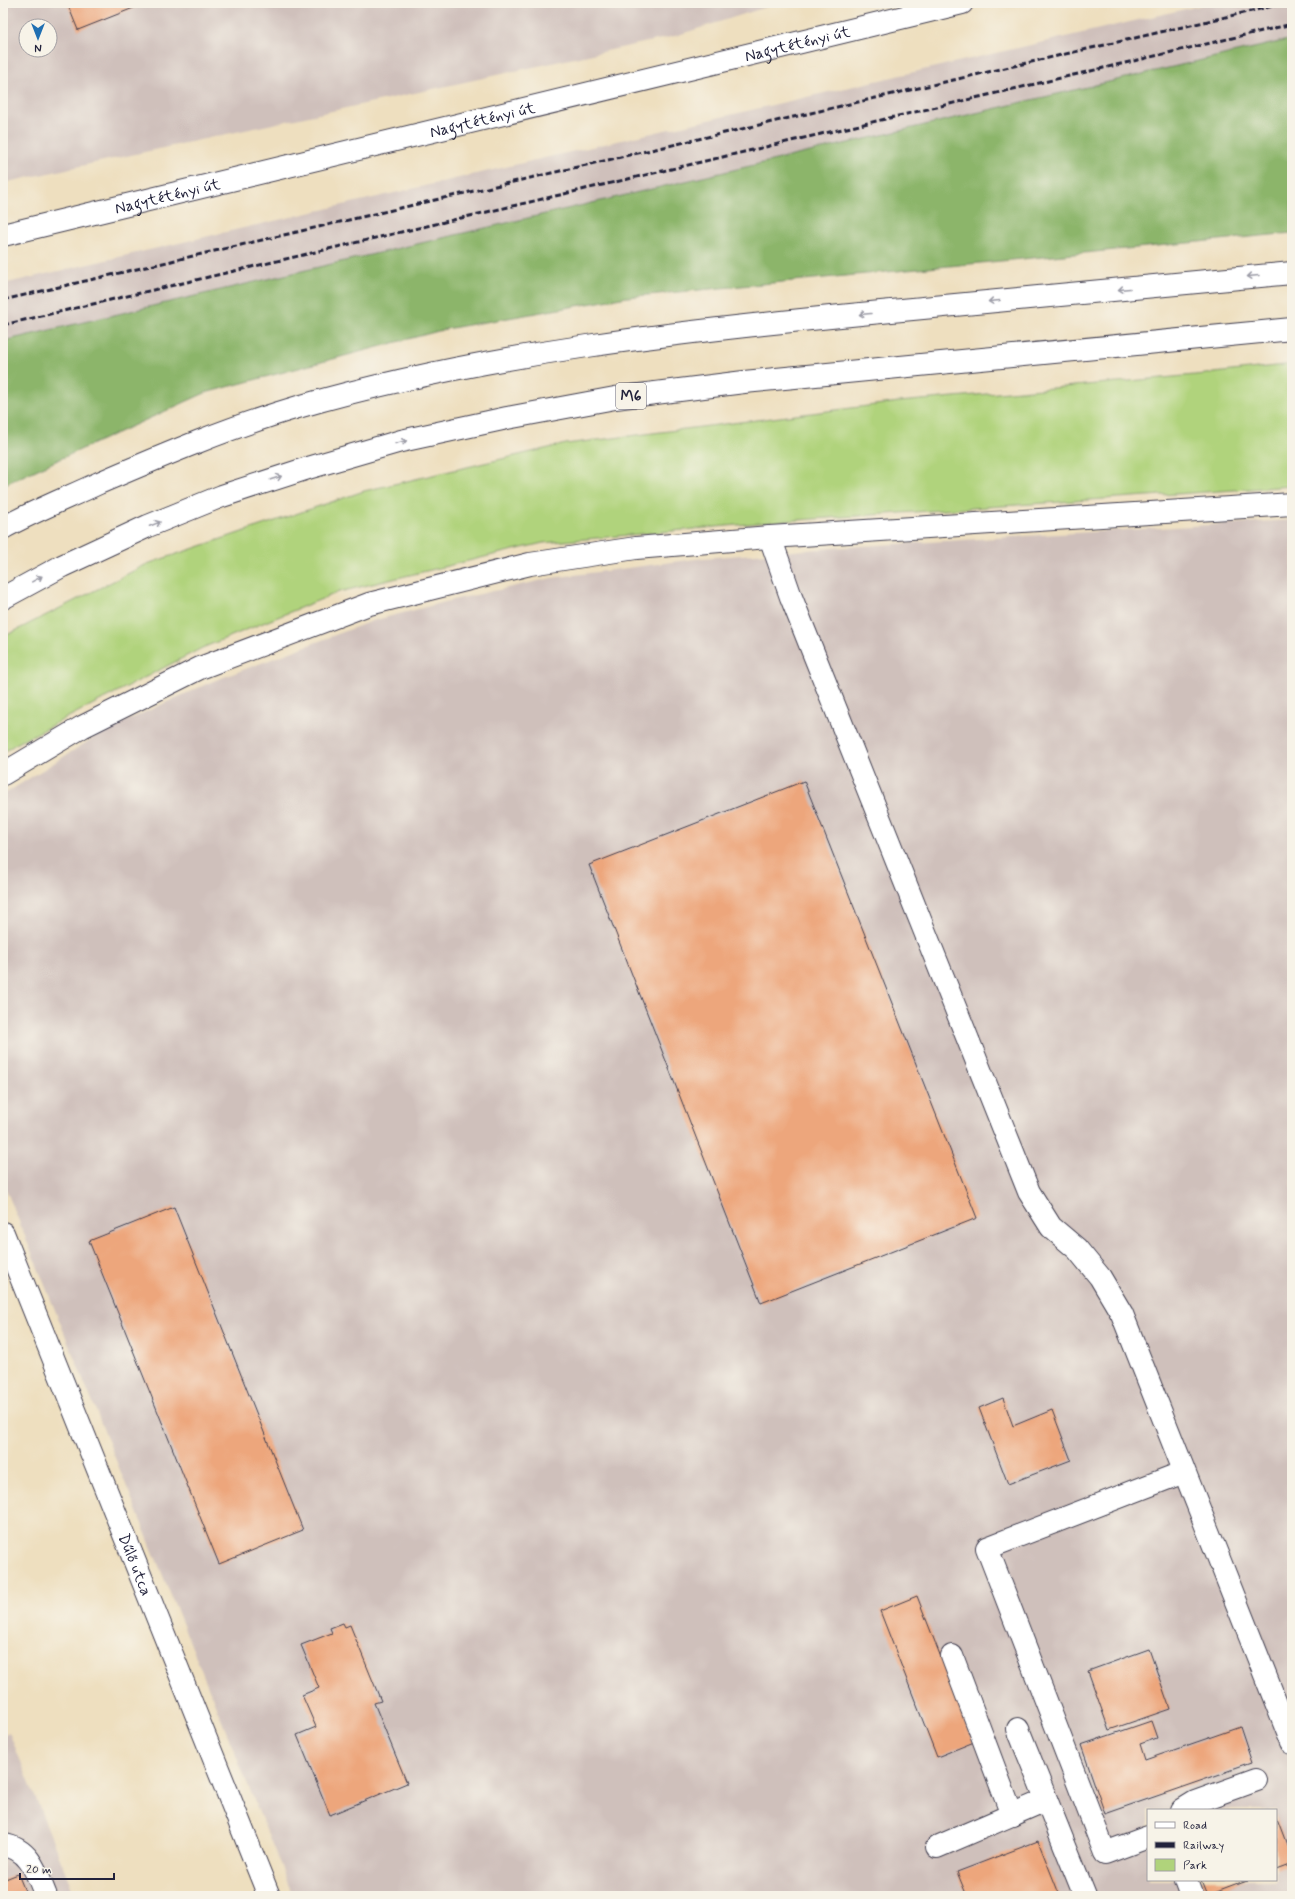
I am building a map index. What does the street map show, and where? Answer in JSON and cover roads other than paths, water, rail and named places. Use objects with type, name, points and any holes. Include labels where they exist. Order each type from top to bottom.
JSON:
[{"type":"main road","name":"Nagytétényi út","points":[[3,235],[962,3]]},
{"type":"main road","points":[[3,528],[24,517],[188,446],[296,408],[386,385],[499,360],[734,326],[1292,273]]},
{"type":"main road","name":"M6","points":[[3,598],[62,566],[148,526],[222,496],[308,468],[401,441],[507,418],[615,398],[744,382],[1292,329]]},
{"type":"main road","points":[[3,774],[82,727],[200,668],[369,604],[530,564],[636,548],[770,537],[1292,504]]},
{"type":"main road","points":[[770,537],[794,605],[1029,1192],[1051,1227],[1078,1249],[1100,1277],[1122,1314],[1292,1743]]},
{"type":"main road","name":"Dűlő utca","points":[[3,1233],[269,1896]]},
{"type":"main road","points":[[1147,1837],[1105,1853],[987,1548],[1184,1472]]},
{"type":"main road","points":[[952,1656],[1012,1815]]},
{"type":"main road","points":[[1018,1729],[1085,1896]]},
{"type":"main road","points":[[1184,1809],[1195,1802],[1256,1780]]},
{"type":"main road","points":[[937,1847],[1046,1800]]},
{"type":"main road","points":[[3,1846],[20,1850],[29,1859],[46,1896]]},
{"type":"main road","points":[[1186,1881],[1192,1896]]},
{"type":"railway","points":[[3,300],[1286,3]]},
{"type":"railway","points":[[3,325],[1292,24]]}]
